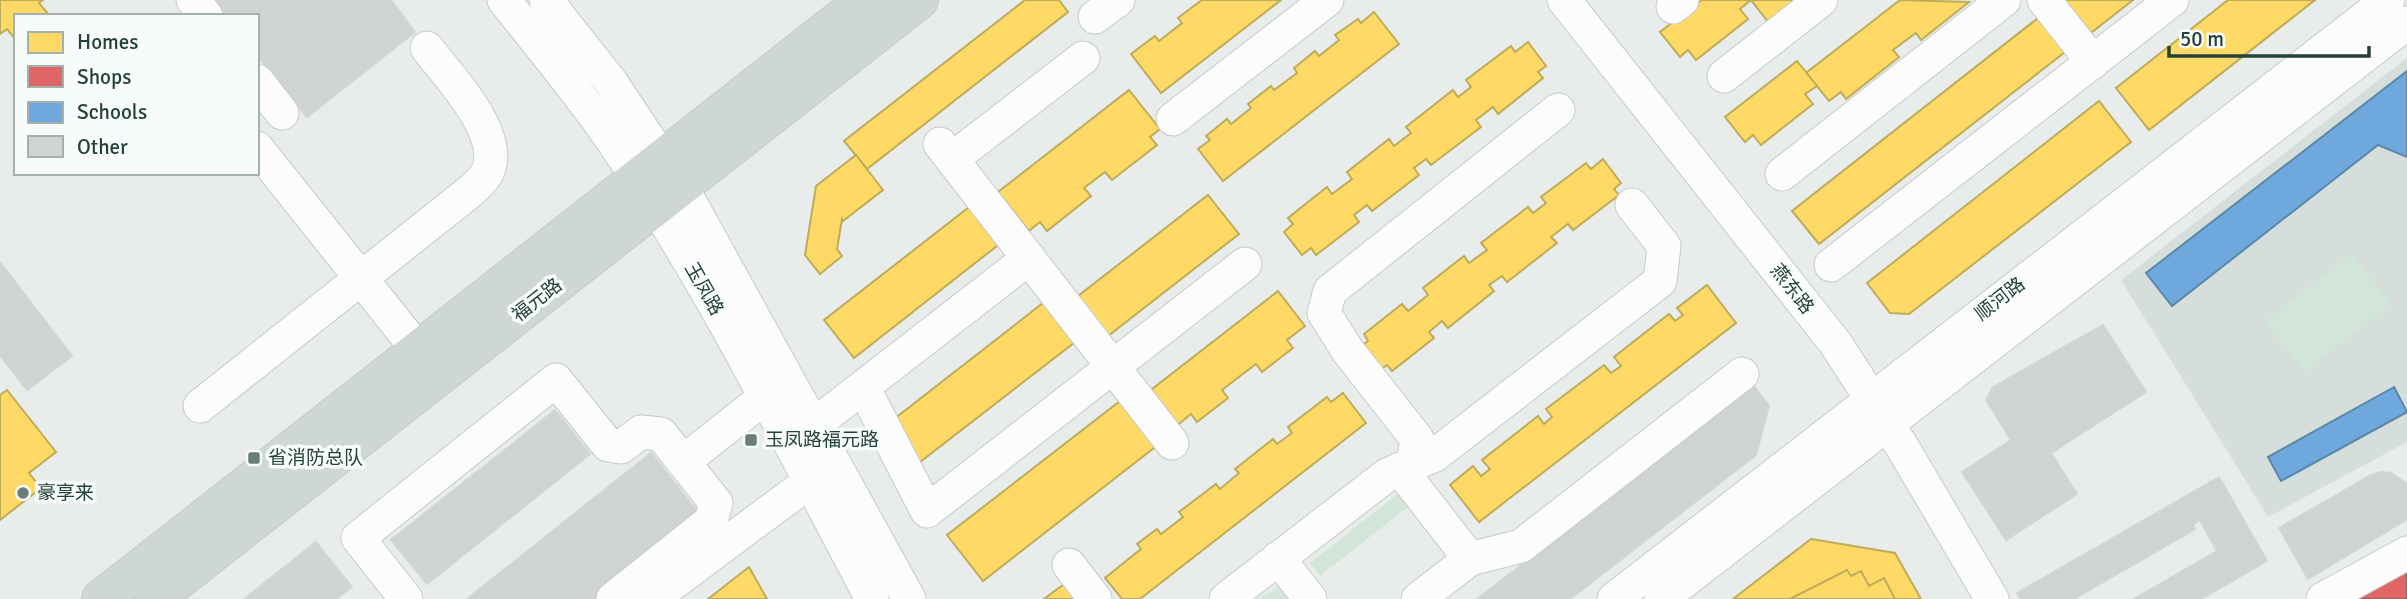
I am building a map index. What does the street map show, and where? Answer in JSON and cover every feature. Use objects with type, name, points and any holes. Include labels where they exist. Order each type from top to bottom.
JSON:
[{"type":"main road","name":"福元路","points":[[154,599],[659,183],[865,0]]},
{"type":"main road","name":"福元路","points":[[101,599],[418,350],[919,0]]},
{"type":"street","points":[[193,0],[204,14]]},
{"type":"street","name":"玉凤路","points":[[504,0],[582,100],[659,183],[814,425],[909,599]]},
{"type":"street","name":"玉凤路","points":[[546,0],[611,82],[659,183],[701,282],[872,599]]},
{"type":"street","points":[[1173,120],[1327,0]]},
{"type":"street","name":"燕东路","points":[[1564,0],[1836,344],[1992,599]]},
{"type":"street","points":[[1724,76],[1821,0]]},
{"type":"street","points":[[1782,174],[2004,0]]},
{"type":"street","points":[[2044,0],[2093,62]]},
{"type":"street","points":[[1831,265],[2172,0]]},
{"type":"street","name":"顺河路","points":[[1661,599],[1878,411],[2388,0]]},
{"type":"street","name":"顺河路","points":[[1614,599],[1878,411],[2407,23]]},
{"type":"street","points":[[200,407],[472,190],[487,173],[491,157],[484,125],[427,48]]},
{"type":"street","points":[[1083,58],[946,151],[1172,443]]},
{"type":"street","points":[[259,84],[282,113]]},
{"type":"street","points":[[1407,466],[1417,439],[1348,351],[1324,313],[1330,291],[1558,110]]},
{"type":"street","points":[[259,150],[418,350]]},
{"type":"street","points":[[1226,599],[1387,475],[1435,455],[1660,281],[1664,246],[1632,205]]},
{"type":"street","points":[[814,425],[1029,258]]},
{"type":"street","points":[[863,387],[928,511],[1245,264]]},
{"type":"street","points":[[1418,599],[1470,559],[1521,546],[1742,374]]},
{"type":"street","points":[[406,599],[358,538],[556,380],[608,445],[621,447],[641,432],[661,434],[716,503],[711,521],[613,599]]},
{"type":"street","points":[[683,462],[764,398]]},
{"type":"street","points":[[1407,466],[1470,559]]},
{"type":"street","points":[[652,599],[809,482]]},
{"type":"street","points":[[2323,599],[2407,553]]},
{"type":"street","points":[[1278,558],[1310,599]]},
{"type":"street","points":[[1069,565],[1095,599]]},
{"type":"shaded area","points":[[2407,58],[2407,442],[2268,517],[2121,280]]},
{"type":"green space","points":[[2352,254],[2391,305],[2304,371],[2265,321]]},
{"type":"green space","points":[[1399,493],[1409,506],[1320,576],[1310,563]]},
{"type":"green space","points":[[1280,586],[1294,599],[1258,599]]},
{"type":"building: Homes","points":[[0,0],[43,0],[39,3],[48,14],[14,14],[14,38],[7,29],[0,34]]},
{"type":"building: Homes","points":[[224,0],[355,0],[386,40],[305,103],[259,45],[259,14],[235,14]]},
{"type":"building: Homes","points":[[1025,0],[1059,0],[1068,12],[867,169],[844,141]]},
{"type":"building: Homes","points":[[1202,0],[1281,0],[1161,93],[1131,54],[1155,36],[1159,41],[1182,23],[1178,18]]},
{"type":"building: Homes","points":[[1702,0],[1751,0],[1740,9],[1748,19],[1696,60],[1688,50],[1680,57],[1660,32]]},
{"type":"building: Homes","points":[[1751,0],[1798,0],[1769,23]]},
{"type":"building: Homes","points":[[1900,0],[1969,2],[1921,40],[1916,33],[1893,50],[1899,57],[1846,99],[1841,92],[1829,101],[1806,73]]},
{"type":"building: Homes","points":[[2061,0],[2133,0],[2087,36]]},
{"type":"building: Homes","points":[[2228,0],[2315,0],[2149,130],[2116,88]]},
{"type":"building: Homes","points":[[1374,12],[1399,44],[1223,181],[1198,149],[1210,140],[1206,136],[1227,119],[1231,124],[1251,108],[1248,104],[1271,86],[1274,90],[1297,73],[1294,68],[1315,51],[1319,56],[1339,40],[1335,35],[1358,19],[1361,23]]},
{"type":"building: Homes","points":[[2038,18],[2065,52],[1819,244],[1792,211]]},
{"type":"building: Homes","points":[[1528,42],[1546,66],[1538,72],[1543,78],[1498,114],[1493,107],[1476,120],[1481,127],[1431,165],[1426,159],[1414,168],[1419,175],[1372,211],[1367,205],[1354,215],[1359,222],[1316,255],[1311,248],[1302,255],[1284,232],[1293,224],[1288,218],[1327,187],[1332,194],[1352,179],[1347,172],[1389,139],[1394,146],[1411,133],[1406,127],[1453,90],[1458,97],[1471,87],[1466,80],[1511,46],[1515,52]]},
{"type":"building: Homes","points":[[1797,61],[1817,86],[1805,94],[1813,104],[1761,145],[1753,135],[1745,142],[1725,117]]},
{"type":"building: Homes","points":[[1129,90],[1160,129],[1150,137],[1157,145],[1112,180],[1105,172],[1084,188],[1091,196],[1047,231],[1040,222],[1029,231],[998,192]]},
{"type":"building: Homes","points":[[2099,101],[2131,142],[1909,314],[1890,313],[1867,283]]},
{"type":"building: Homes","points":[[856,155],[883,190],[843,221],[842,219],[837,249],[842,256],[820,274],[805,255],[816,186]]},
{"type":"building: Homes","points":[[1603,159],[1621,183],[1614,189],[1619,195],[1573,230],[1568,224],[1551,237],[1557,243],[1507,282],[1502,276],[1489,285],[1494,291],[1448,328],[1442,321],[1429,332],[1434,338],[1392,371],[1387,365],[1377,372],[1359,348],[1368,341],[1364,334],[1402,304],[1408,311],[1428,295],[1423,288],[1464,256],[1469,263],[1487,250],[1481,243],[1528,207],[1533,213],[1546,203],[1541,197],[1586,163],[1591,169]]},
{"type":"building: Homes","points":[[1208,195],[1239,234],[1108,336],[1078,296]]},
{"type":"building: Homes","points":[[973,204],[1002,242],[854,358],[824,320]]},
{"type":"building: Homes","points":[[1707,285],[1736,323],[1479,522],[1450,485],[1473,466],[1481,476],[1490,469],[1482,460],[1538,416],[1544,424],[1552,417],[1546,409],[1604,365],[1611,373],[1621,366],[1614,357],[1669,314],[1675,321],[1683,315],[1677,308]]},
{"type":"building: Homes","points":[[1278,291],[1305,326],[1287,340],[1293,348],[1262,372],[1256,364],[1222,390],[1228,398],[1197,422],[1191,414],[1174,428],[1147,393]]},
{"type":"building: Homes","points":[[1048,299],[1079,339],[920,462],[889,423]]},
{"type":"building: Homes","points":[[7,390],[56,452],[29,473],[41,488],[0,520],[0,395]]},
{"type":"building: Homes","points":[[1343,393],[1366,423],[1140,599],[1122,599],[1105,578],[1141,549],[1137,544],[1157,529],[1161,534],[1183,517],[1179,512],[1216,484],[1220,489],[1239,473],[1235,469],[1273,439],[1277,444],[1292,433],[1288,427],[1327,397],[1331,402]]},
{"type":"building: Homes","points":[[1124,398],[1159,444],[983,581],[947,535]]},
{"type":"building: Homes","points":[[1811,539],[1895,553],[1921,599],[1733,599]]},
{"type":"building: Homes","points":[[749,567],[767,599],[708,599]]},
{"type":"building: Homes","points":[[1847,570],[1851,576],[1861,571],[1869,586],[1884,578],[1895,599],[1790,599]]},
{"type":"building: Homes","points":[[1067,582],[1080,599],[1044,599]]},
{"type":"building: Shops","points":[[2407,567],[2407,599],[2350,599]]},
{"type":"building: Schools","points":[[2407,71],[2407,157],[2378,145],[2172,306],[2146,273]]},
{"type":"building: Schools","points":[[2394,387],[2407,412],[2281,481],[2268,457]]},
{"type":"building: Other","points":[[214,0],[391,0],[415,32],[307,117],[259,57],[259,14],[224,14]]},
{"type":"building: Other","points":[[0,262],[72,356],[27,390],[0,355]]},
{"type":"building: Other","points":[[2103,325],[2146,392],[2051,453],[2077,494],[2006,540],[1962,472],[2011,440],[1986,400],[1993,387]]},
{"type":"building: Other","points":[[1753,385],[1769,406],[1756,455],[1570,599],[1545,599],[1520,566]]},
{"type":"building: Other","points":[[555,410],[590,454],[427,584],[391,540]]},
{"type":"building: Other","points":[[651,453],[701,516],[597,599],[467,599]]},
{"type":"building: Other","points":[[2391,473],[2407,484],[2407,519],[2308,579],[2279,528],[2371,475]]},
{"type":"building: Other","points":[[2219,477],[2267,561],[2201,599],[2134,599],[2217,551],[2200,520],[2193,525],[2195,529],[2074,599],[2021,599],[2017,593]]},
{"type":"building: Other","points":[[316,542],[352,587],[336,599],[244,599]]},
{"type":"building: Other","points":[[1520,566],[1545,599],[1477,599]]},
{"type":"place","name":"玉凤路福元路","points":[[751,440]]},
{"type":"place","name":"省消防总队","points":[[254,458]]},
{"type":"place","name":"豪享来","points":[[23,493]]}]
